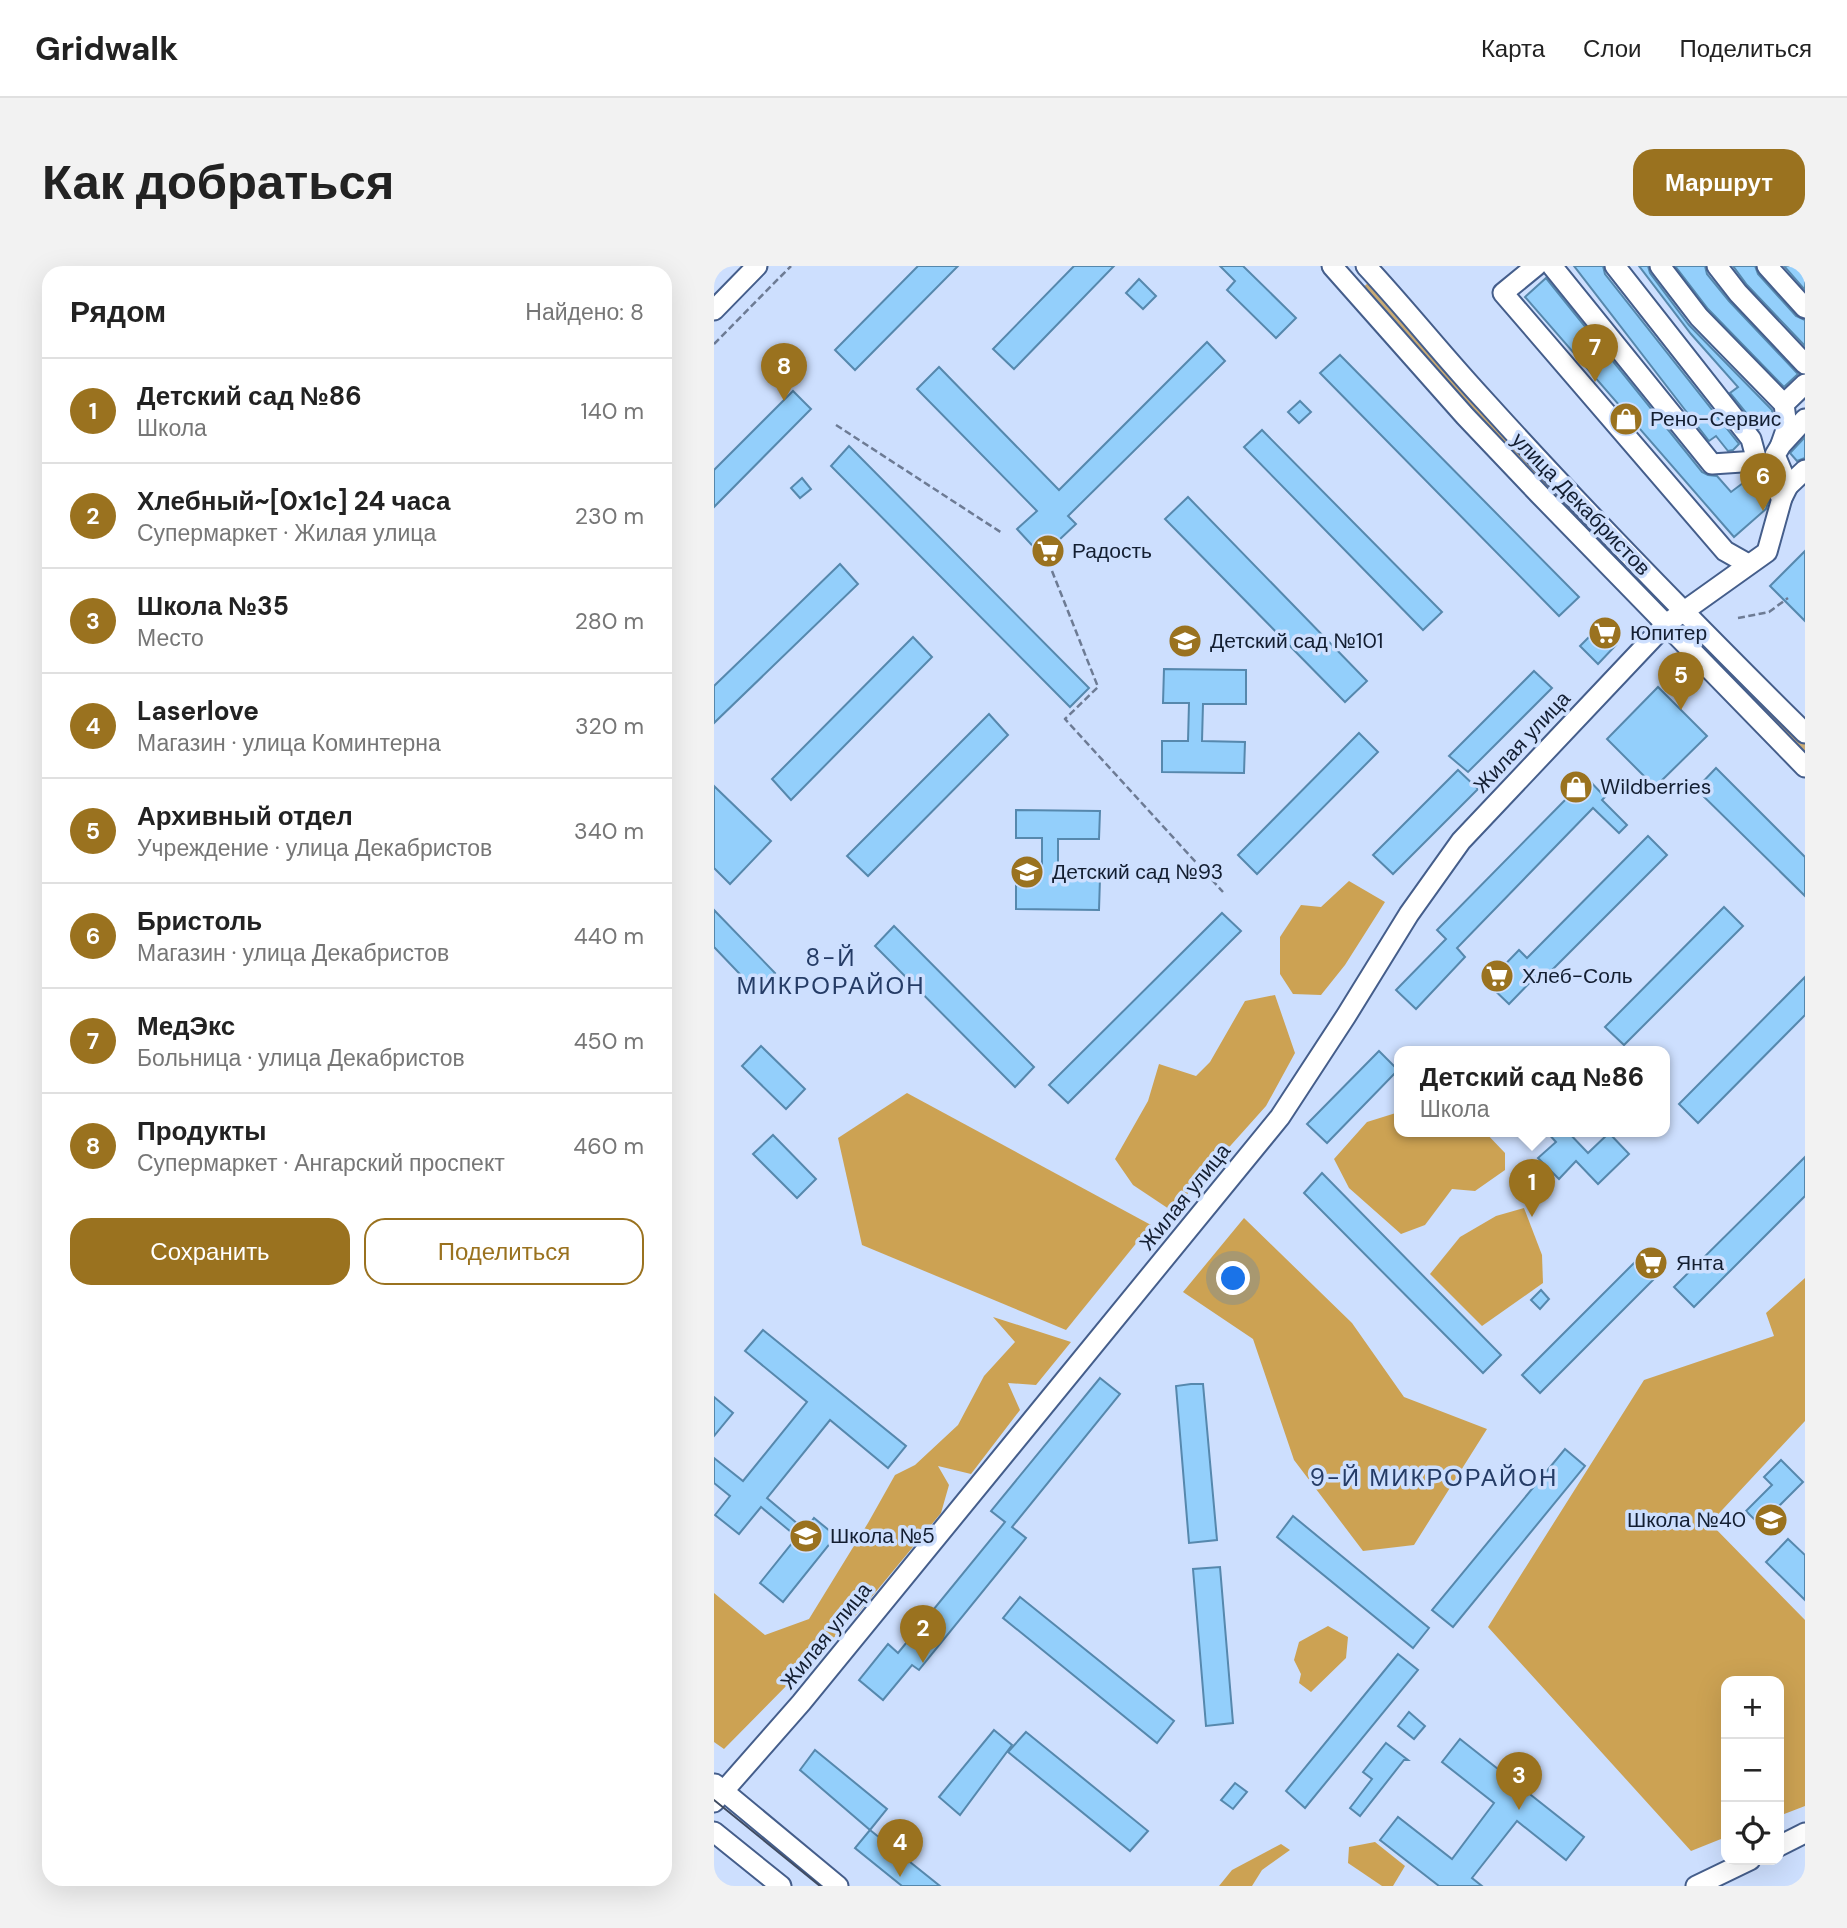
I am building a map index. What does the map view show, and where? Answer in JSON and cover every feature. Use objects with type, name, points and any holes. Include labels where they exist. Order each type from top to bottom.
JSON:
[{"type":"street","points":[[714,310],[757,266]]},
{"type":"street","name":"улица Декабристов","points":[[1332,266],[1465,416],[1618,577],[1805,766]]},
{"type":"street","name":"улица Декабристов","points":[[1366,266],[1484,400],[1656,583],[1805,733]]},
{"type":"street","points":[[1536,266],[1503,293],[1724,551],[1748,564]]},
{"type":"street","points":[[1552,266],[1712,464],[1756,461]]},
{"type":"street","points":[[1615,266],[1751,439],[1756,461],[1785,492]]},
{"type":"street","points":[[1660,266],[1699,317],[1784,404],[1787,427],[1775,455],[1785,492]]},
{"type":"street","points":[[1717,266],[1738,293],[1805,364]]},
{"type":"street","points":[[1767,266],[1805,308]]},
{"type":"street","points":[[1784,404],[1805,383]]},
{"type":"street","points":[[1781,444],[1805,419]]},
{"type":"street","points":[[1785,492],[1805,470]]},
{"type":"street","name":"Жилая улица","points":[[717,1792],[801,1703],[1280,1117],[1409,914],[1461,841],[1666,624],[1683,609],[1767,552],[1785,492]]},
{"type":"street","points":[[717,1792],[838,1886]]},
{"type":"street","points":[[714,1832],[781,1886]]},
{"type":"street","points":[[1784,1844],[1805,1833]]},
{"type":"street","points":[[1696,1886],[1740,1865]]},
{"type":"path","points":[[714,344],[792,266]]},
{"type":"path","points":[[836,425],[1002,533]]},
{"type":"path","points":[[1052,571],[1098,687],[1065,719],[1223,892]]},
{"type":"path","points":[[1738,618],[1769,612],[1788,598]]},
{"type":"shaded area","points":[[1368,283],[1494,424],[1662,600],[1657,603],[1537,480],[1361,289]]},
{"type":"shaded area","points":[[1691,630],[1805,744],[1805,753],[1686,634]]},
{"type":"shaded area","points":[[1349,881],[1385,902],[1345,965],[1321,995],[1293,994],[1280,974],[1280,937],[1301,905],[1321,907]]},
{"type":"shaded area","points":[[1275,995],[1295,1053],[1266,1106],[1172,1211],[1133,1185],[1115,1159],[1148,1101],[1159,1064],[1196,1076],[1210,1062],[1245,1001]]},
{"type":"shaded area","points":[[907,1093],[1151,1225],[1066,1330],[862,1245],[838,1138]]},
{"type":"shaded area","points":[[1394,1114],[1394,1137],[1490,1137],[1505,1153],[1505,1170],[1475,1191],[1452,1189],[1425,1225],[1401,1234],[1349,1188],[1334,1159],[1367,1122]]},
{"type":"shaded area","points":[[1524,1208],[1542,1255],[1543,1283],[1482,1326],[1430,1274],[1460,1237],[1496,1216]]},
{"type":"shaded area","points":[[1244,1218],[1352,1323],[1404,1397],[1487,1429],[1414,1545],[1363,1551],[1294,1460],[1253,1339],[1183,1292]]},
{"type":"shaded area","points":[[1805,1278],[1805,1421],[1710,1523],[1805,1620],[1805,1806],[1784,1814],[1784,1676],[1721,1676],[1721,1839],[1691,1851],[1488,1627],[1644,1380],[1774,1336],[1766,1313]]},
{"type":"shaded area","points":[[993,1317],[1071,1342],[1036,1385],[1008,1383],[1020,1410],[971,1474],[938,1466],[949,1485],[941,1513],[860,1611],[724,1749],[714,1742],[714,1593],[765,1635],[809,1619],[895,1475],[915,1465],[958,1425],[984,1376],[1015,1342]]},
{"type":"shaded area","points":[[1328,1626],[1348,1637],[1346,1658],[1311,1692],[1299,1683],[1301,1674],[1294,1660],[1299,1642]]},
{"type":"shaded area","points":[[1375,1842],[1405,1866],[1393,1886],[1382,1886],[1348,1863],[1349,1847]]},
{"type":"shaded area","points":[[1281,1844],[1290,1850],[1262,1870],[1252,1886],[1219,1886],[1232,1870]]},
{"type":"building","points":[[918,266],[958,266],[855,370],[835,350]]},
{"type":"building","points":[[1074,266],[1114,266],[1014,369],[993,349]]},
{"type":"building","points":[[1220,266],[1243,266],[1296,318],[1276,338],[1227,290],[1235,281]]},
{"type":"building","points":[[1574,266],[1603,266],[1605,274],[1739,444],[1733,450],[1728,451],[1716,436],[1709,441]]},
{"type":"building","points":[[1639,266],[1648,266],[1650,273],[1689,325],[1772,410],[1773,417],[1759,429],[1730,393],[1738,387],[1691,334]]},
{"type":"building","points":[[1675,266],[1705,266],[1707,274],[1729,301],[1798,374],[1784,387],[1708,309]]},
{"type":"building","points":[[1733,266],[1755,266],[1758,274],[1796,316],[1805,320],[1805,346],[1747,285]]},
{"type":"building","points":[[1784,266],[1796,266],[1805,276],[1805,290]]},
{"type":"building","points":[[1546,278],[1702,472],[1717,476],[1731,492],[1751,477],[1759,486],[1769,500],[1766,509],[1734,537],[1525,297]]},
{"type":"building","points":[[1139,279],[1156,296],[1143,309],[1126,293]]},
{"type":"building","points":[[1207,342],[1225,361],[1068,516],[1076,524],[1042,556],[1017,529],[1037,511],[917,389],[939,367],[1059,490]]},
{"type":"building","points":[[1340,355],[1579,597],[1559,616],[1320,373]]},
{"type":"building","points":[[793,391],[811,409],[714,507],[714,470]]},
{"type":"building","points":[[1300,401],[1311,412],[1299,423],[1288,412]]},
{"type":"building","points":[[1262,430],[1442,612],[1423,630],[1244,447]]},
{"type":"building","points":[[1805,437],[1805,458],[1797,461],[1790,453]]},
{"type":"building","points":[[849,446],[1089,688],[1070,707],[831,466]]},
{"type":"building","points":[[802,478],[811,489],[800,498],[791,488]]},
{"type":"building","points":[[1188,497],[1367,681],[1345,702],[1165,519]]},
{"type":"building","points":[[1805,551],[1805,621],[1770,586]]},
{"type":"building","points":[[840,564],[858,584],[714,723],[714,686]]},
{"type":"building","points":[[1599,627],[1616,645],[1598,664],[1580,646]]},
{"type":"building","points":[[913,637],[932,657],[791,800],[772,779]]},
{"type":"building","points":[[1164,669],[1246,670],[1246,704],[1203,704],[1202,741],[1245,742],[1244,773],[1162,772],[1162,741],[1188,741],[1189,703],[1163,703]]},
{"type":"building","points":[[1534,671],[1552,688],[1468,772],[1449,756]]},
{"type":"building","points":[[1658,687],[1707,736],[1655,787],[1607,739]]},
{"type":"building","points":[[989,714],[1008,735],[868,876],[847,856]]},
{"type":"building","points":[[1359,733],[1378,752],[1257,874],[1238,855]]},
{"type":"building","points":[[1716,768],[1805,857],[1805,896],[1696,789]]},
{"type":"building","points":[[1458,770],[1478,789],[1393,874],[1373,855]]},
{"type":"building","points":[[1584,775],[1605,797],[1602,800],[1627,825],[1619,833],[1593,808],[1457,948],[1465,957],[1416,1009],[1396,990],[1446,939],[1437,930],[1569,796],[1565,793]]},
{"type":"building","points":[[714,786],[771,841],[730,884],[714,868]]},
{"type":"building","points":[[1016,810],[1100,811],[1099,839],[1058,839],[1058,877],[1100,878],[1099,910],[1016,909],[1016,877],[1042,877],[1042,838],[1016,838]]},
{"type":"building","points":[[1648,836],[1667,855],[1546,976],[1541,971],[1509,1004],[1487,983],[1519,950],[1527,958]]},
{"type":"building","points":[[1724,907],[1743,926],[1624,1045],[1605,1027]]},
{"type":"building","points":[[714,910],[775,973],[757,992],[714,947]]},
{"type":"building","points":[[1222,913],[1241,931],[1068,1103],[1049,1085]]},
{"type":"building","points":[[894,926],[1034,1067],[1015,1087],[875,946]]},
{"type":"building","points":[[1805,977],[1805,1015],[1698,1123],[1679,1104]]},
{"type":"building","points":[[761,1046],[805,1089],[786,1109],[742,1066]]},
{"type":"building","points":[[1379,1051],[1394,1066],[1394,1074],[1327,1143],[1307,1124]]},
{"type":"building","points":[[773,1135],[816,1179],[797,1198],[753,1154]]},
{"type":"building","points":[[1551,1137],[1573,1137],[1588,1153],[1605,1137],[1613,1137],[1629,1154],[1598,1184],[1576,1161],[1559,1179],[1538,1158],[1556,1142]]},
{"type":"building","points":[[1805,1157],[1805,1196],[1694,1307],[1674,1287]]},
{"type":"building","points":[[1322,1173],[1501,1355],[1483,1373],[1304,1193]]},
{"type":"building","points":[[1643,1254],[1661,1272],[1540,1393],[1522,1375]]},
{"type":"building","points":[[1541,1290],[1549,1299],[1540,1309],[1531,1300]]},
{"type":"building","points":[[763,1330],[906,1446],[888,1468],[830,1420],[767,1498],[805,1530],[814,1518],[836,1536],[783,1602],[760,1583],[797,1537],[761,1507],[739,1534],[715,1515],[730,1496],[714,1483],[714,1458],[743,1481],[807,1402],[745,1351]]},
{"type":"building","points":[[1100,1378],[1120,1394],[1012,1527],[1026,1538],[919,1670],[912,1665],[883,1700],[859,1680],[888,1644],[898,1653],[1005,1522],[991,1511]]},
{"type":"building","points":[[1203,1384],[1217,1540],[1189,1543],[1176,1386]]},
{"type":"building","points":[[714,1397],[733,1413],[714,1436]]},
{"type":"building","points":[[1565,1449],[1585,1466],[1453,1627],[1432,1610]]},
{"type":"building","points":[[1781,1460],[1803,1482],[1760,1525],[1746,1511],[1772,1485],[1764,1477]]},
{"type":"building","points":[[1293,1516],[1429,1628],[1413,1648],[1277,1537]]},
{"type":"building","points":[[1788,1539],[1805,1555],[1805,1600],[1766,1562]]},
{"type":"building","points":[[1220,1567],[1233,1723],[1206,1726],[1193,1569]]},
{"type":"building","points":[[1020,1597],[1174,1721],[1157,1743],[1003,1618]]},
{"type":"building","points":[[1398,1654],[1418,1670],[1305,1808],[1286,1791]]},
{"type":"building","points":[[1409,1712],[1425,1726],[1414,1739],[1398,1726]]},
{"type":"building","points":[[994,1730],[1012,1745],[960,1815],[939,1797]]},
{"type":"building","points":[[1026,1732],[1148,1831],[1130,1851],[1008,1752]]},
{"type":"building","points":[[1460,1739],[1584,1837],[1566,1860],[1517,1821],[1472,1878],[1482,1886],[1439,1886],[1380,1840],[1398,1817],[1452,1859],[1494,1803],[1442,1762]]},
{"type":"building","points":[[1386,1743],[1408,1760],[1404,1760],[1360,1816],[1350,1808],[1372,1779],[1363,1772]]},
{"type":"building","points":[[815,1750],[887,1809],[870,1830],[800,1770]]},
{"type":"building","points":[[1235,1783],[1247,1792],[1233,1809],[1221,1800]]},
{"type":"building","points":[[870,1830],[940,1886],[902,1886],[855,1848]]},
{"type":"tram line","points":[[714,1800],[820,1886]]},
{"type":"place","name":"МедЭкс","points":[[1595,382]]},
{"type":"place","name":"Продукты","points":[[784,401]]},
{"type":"place","name":"Рено-Сервис","points":[[1626,419]]},
{"type":"place","name":"Бристоль","points":[[1763,511]]},
{"type":"place","name":"Радость","points":[[1048,551]]},
{"type":"place","name":"Юпитер","points":[[1605,633]]},
{"type":"place","name":"Детский сад №101","points":[[1185,641]]},
{"type":"place","name":"Архивный отдел","points":[[1681,710]]},
{"type":"place","name":"Wildberries","points":[[1576,787]]},
{"type":"place","name":"Детский сад №93","points":[[1027,872]]},
{"type":"place","name":"Хлеб-Соль","points":[[1497,976]]},
{"type":"place","name":"Детский сад №86","points":[[1532,1217]]},
{"type":"place","name":"Янта","points":[[1651,1263]]},
{"type":"place","name":"Школа №40","points":[[1771,1520]]},
{"type":"place","name":"Школа №5","points":[[806,1536]]},
{"type":"place","name":"Хлебный~[0x1c] 24 часа","points":[[923,1663]]},
{"type":"place","name":"Школа №35","points":[[1519,1810]]},
{"type":"place","name":"Laserlove","points":[[900,1877]]},
{"type":"district","name":"8-Й МИКРОРАЙОН","points":[[831,971]]},
{"type":"district","name":"9-Й МИКРОРАЙОН","points":[[1434,1477]]}]
